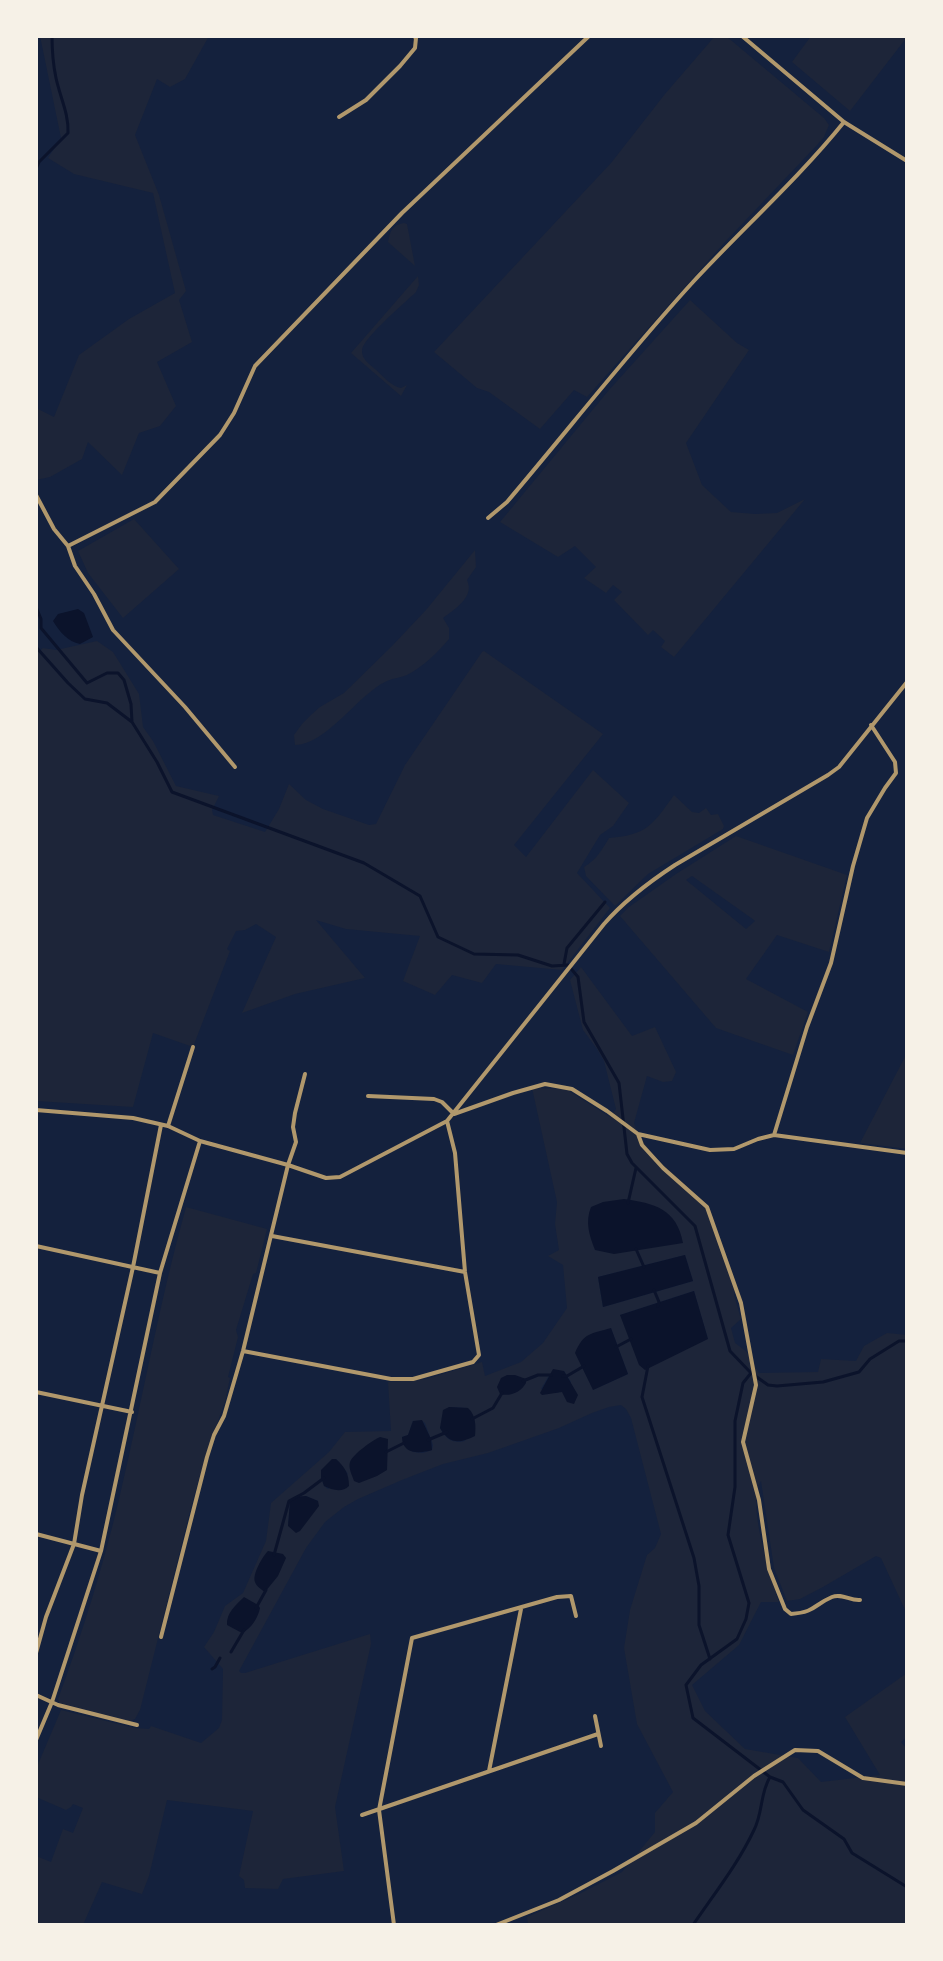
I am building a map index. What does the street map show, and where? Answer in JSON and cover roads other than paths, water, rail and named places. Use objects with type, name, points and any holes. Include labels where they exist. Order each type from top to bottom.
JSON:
[{"type":"street","points":[[339,117],[366,100],[400,66],[415,48],[416,38],[414,36]]},
{"type":"street","points":[[68,546],[155,502],[220,435],[234,412],[255,366],[402,213],[589,36]]},
{"type":"street","points":[[742,36],[844,122],[907,161]]},
{"type":"street","points":[[488,519],[507,502],[692,284],[738,234],[776,199],[844,122]]},
{"type":"street","points":[[36,495],[54,529],[68,546],[75,566],[94,594],[113,630],[185,707],[235,767]]},
{"type":"street","points":[[36,1110],[134,1118],[168,1126],[200,1141],[326,1178],[340,1177],[447,1120],[454,1114],[609,919],[651,882],[684,860],[828,775],[847,758],[907,682]]},
{"type":"street","points":[[774,1135],[807,1027],[831,963],[853,866],[867,818],[896,773],[895,762],[871,725]]},
{"type":"street","points":[[168,1126],[193,1047]]},
{"type":"street","points":[[161,1637],[207,1457],[214,1435],[224,1416],[243,1351],[288,1165],[296,1142],[293,1127],[305,1074]]},
{"type":"street","points":[[454,1114],[545,1084],[572,1089],[638,1134],[710,1150],[734,1149],[774,1135],[907,1153]]},
{"type":"street","points":[[368,1096],[434,1099],[442,1102],[454,1114]]},
{"type":"street","points":[[243,1351],[391,1379],[413,1379],[473,1362],[479,1355],[465,1272],[455,1153],[447,1120]]},
{"type":"street","points":[[36,1653],[46,1617],[74,1544],[82,1495],[133,1267],[160,1125]]},
{"type":"street","points":[[638,1134],[642,1145],[663,1168],[707,1207],[741,1303],[756,1385],[743,1442],[759,1500],[770,1569],[785,1609],[791,1614],[808,1613],[833,1596],[843,1596],[852,1601],[860,1599]]},
{"type":"street","points":[[36,1740],[51,1702],[101,1551],[160,1273],[200,1141]]},
{"type":"street","points":[[272,1236],[465,1272]]},
{"type":"street","points":[[36,1246],[160,1273]]},
{"type":"street","points":[[36,1392],[132,1412]]},
{"type":"street","points":[[36,1534],[101,1551]]},
{"type":"street","points":[[394,1925],[378,1810],[412,1638],[557,1598],[572,1596],[576,1616]]},
{"type":"street","points":[[489,1771],[521,1609]]},
{"type":"street","points":[[36,1695],[58,1705],[137,1725]]},
{"type":"street","points":[[595,1716],[601,1746]]},
{"type":"street","points":[[362,1815],[598,1734]]},
{"type":"street","points":[[496,1925],[559,1900],[696,1823],[754,1776],[795,1750],[818,1751],[863,1778],[907,1784]]},
{"type":"waterway","points":[[36,169],[39,162],[68,133],[66,112],[54,68],[52,36]]},
{"type":"waterway","points":[[36,607],[41,619],[41,628],[87,683],[107,673],[118,673],[124,680],[131,704],[132,722],[157,762],[172,792],[364,863],[420,896],[438,937],[474,954],[518,955],[552,966],[568,965],[578,977],[584,1022],[619,1083],[627,1154],[632,1163],[695,1226],[730,1351],[751,1373],[743,1383],[735,1421],[735,1487],[728,1535],[749,1603],[746,1619],[737,1639],[701,1665],[686,1685],[693,1718],[770,1777],[783,1782],[803,1810],[844,1839],[852,1853],[907,1887]]},
{"type":"waterway","points":[[36,647],[85,699],[107,703],[132,722]]},
{"type":"waterway","points":[[564,964],[567,948],[605,902]]},
{"type":"waterway","points":[[628,1203],[636,1168]]},
{"type":"waterway","points":[[636,1249],[644,1267]]},
{"type":"waterway","points":[[654,1290],[659,1302],[658,1306]]},
{"type":"waterway","points":[[616,1347],[631,1339]]},
{"type":"waterway","points":[[754,1375],[768,1385],[777,1386],[823,1382],[859,1372],[870,1359],[899,1341],[907,1341]]},
{"type":"waterway","points":[[563,1376],[584,1366]]},
{"type":"waterway","points":[[648,1366],[642,1397],[694,1558],[699,1586],[699,1625],[710,1659]]},
{"type":"waterway","points":[[523,1381],[538,1375],[551,1375]]},
{"type":"waterway","points":[[472,1419],[493,1408],[502,1393]]},
{"type":"waterway","points":[[428,1440],[447,1432]]},
{"type":"waterway","points":[[386,1452],[404,1443]]},
{"type":"waterway","points":[[274,1555],[289,1501],[324,1478]]},
{"type":"waterway","points":[[256,1608],[266,1590]]},
{"type":"waterway","points":[[231,1652],[244,1630]]},
{"type":"waterway","points":[[212,1669],[220,1658]]},
{"type":"waterway","points":[[693,1925],[748,1843],[757,1823],[770,1777]]}]
